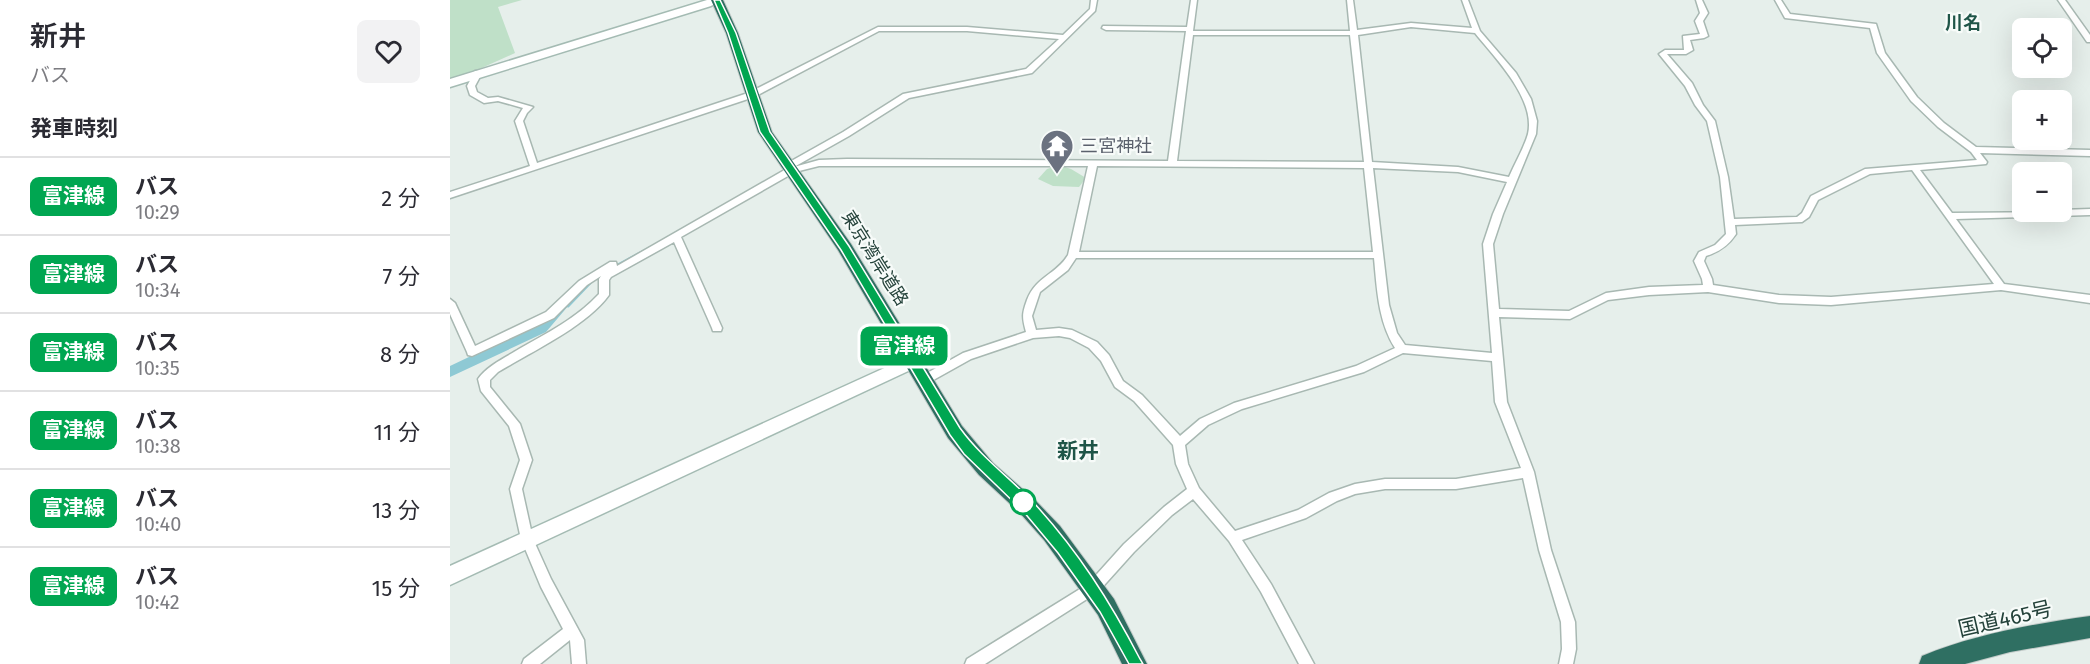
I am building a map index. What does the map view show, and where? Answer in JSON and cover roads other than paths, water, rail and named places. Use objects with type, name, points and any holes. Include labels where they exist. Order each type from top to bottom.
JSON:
[{"type":"highway","name":"東京湾岸道路","points":[[715,0],[732,33],[765,132],[845,248],[969,450],[1052,533],[1106,607],[1135,664]]},
{"type":"highway","name":"国道465号","points":[[1932,664],[2024,638],[2090,627]]},
{"type":"street","points":[[450,80],[715,0]]},
{"type":"street","points":[[450,80],[715,0]]},
{"type":"street","points":[[579,664],[577,640],[543,577],[526,539],[516,489],[526,460],[514,424],[485,388],[484,379],[494,369],[586,312],[604,294],[604,279],[608,275],[791,168],[906,96],[1029,71],[1094,10],[1094,0]]},
{"type":"street","points":[[1172,164],[1194,0]]},
{"type":"street","points":[[1350,0],[1378,255],[1388,322],[1402,349]]},
{"type":"street","points":[[1465,0],[1477,31],[1513,75],[1529,104],[1533,121],[1532,134],[1511,180],[1488,244],[1501,402],[1528,472],[1545,550],[1568,622],[1569,649],[1566,664]]},
{"type":"street","points":[[1699,0],[1704,13],[1699,21],[1704,36],[1686,38],[1689,50],[1686,52],[1665,52],[1663,54],[1689,85],[1699,105],[1711,121],[1724,177],[1731,234],[1724,244],[1702,254],[1699,261],[1707,279],[1708,288]]},
{"type":"street","points":[[1730,222],[1799,220],[1806,215],[1814,198],[1868,171],[1983,162],[1974,150],[1941,125],[1914,99],[1881,53],[1873,26],[1788,16],[1779,0]]},
{"type":"street","points":[[2061,0],[2090,40]]},
{"type":"street","points":[[1106,28],[1354,33],[1411,25],[1477,31]]},
{"type":"street","points":[[450,195],[752,95],[878,29],[967,29],[1064,37]]},
{"type":"street","points":[[478,73],[471,86],[473,93],[487,101],[498,99],[529,107],[523,112],[519,121],[534,166]]},
{"type":"street","points":[[1974,150],[2090,153]]},
{"type":"street","points":[[450,303],[472,352],[550,315],[596,273],[791,168],[813,164],[847,162],[1436,166],[1483,172],[1511,180]]},
{"type":"street","points":[[1032,334],[1027,316],[1036,290],[1065,268],[1073,255],[1093,163]]},
{"type":"street","points":[[1914,167],[2001,288]]},
{"type":"street","points":[[1951,216],[2090,212]]},
{"type":"street","points":[[676,236],[717,328]]},
{"type":"street","points":[[1073,255],[1378,255]]},
{"type":"street","points":[[1494,313],[1570,315],[1606,297],[1637,292],[1708,288],[1779,299],[1831,301],[2001,288],[2090,299]]},
{"type":"street","points":[[924,380],[967,356],[1032,334],[1059,332],[1072,334],[1093,345],[1105,358],[1119,384],[1138,398],[1179,443],[1182,464],[1194,491],[1233,537],[1266,588],[1307,664]]},
{"type":"street","points":[[1179,443],[1204,422],[1238,406],[1360,369],[1402,349],[1497,357]]},
{"type":"street","points":[[450,576],[913,361]]},
{"type":"street","points":[[1233,537],[1302,514],[1333,497],[1355,489],[1385,484],[1456,484],[1528,472]]},
{"type":"street","points":[[972,664],[1093,588],[1168,511],[1194,491]]},
{"type":"street","points":[[529,664],[572,631]]},
{"type":"water","points":[[569,305],[546,332],[450,377],[450,366],[543,322]]},
{"type":"waterway","points":[[856,131],[871,122]]},
{"type":"waterway","points":[[616,266],[655,245]]},
{"type":"waterway","points":[[568,306],[590,283]]},
{"type":"place","name":"三宮神社","points":[[1057,175]]},
{"type":"district","name":"川名","points":[[1963,23]]},
{"type":"district","name":"新井","points":[[1078,451]]}]
